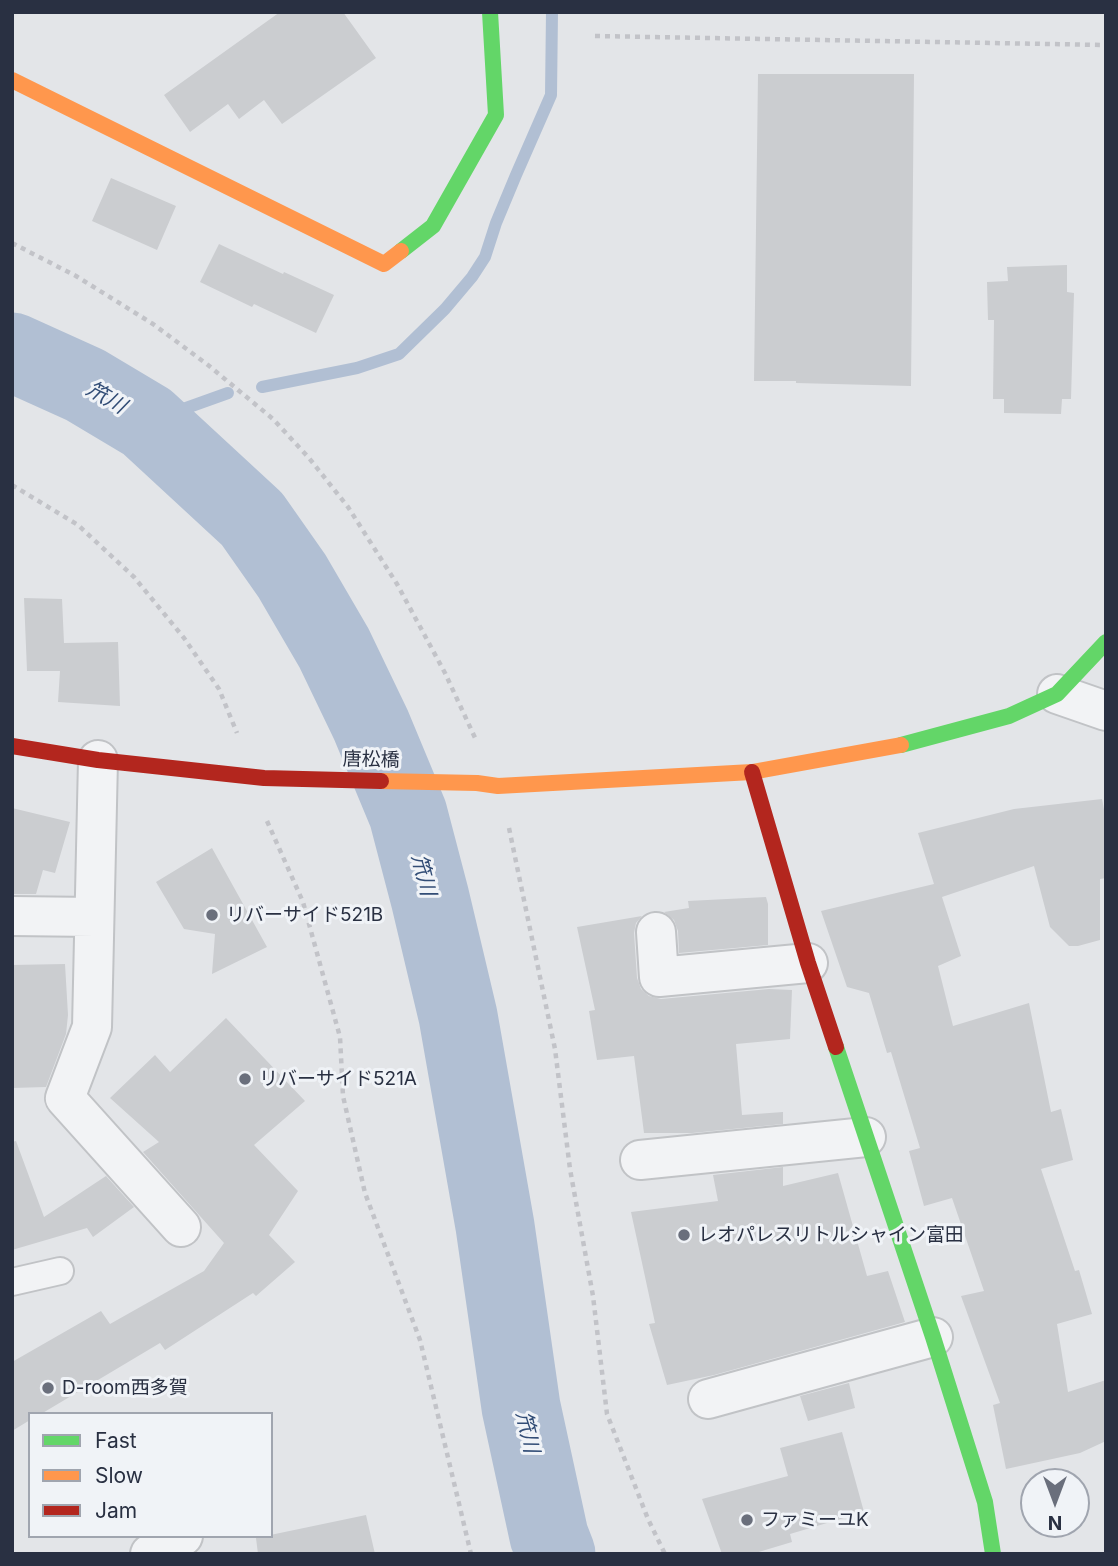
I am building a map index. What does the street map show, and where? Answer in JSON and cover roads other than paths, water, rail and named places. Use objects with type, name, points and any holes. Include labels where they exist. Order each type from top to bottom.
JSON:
[{"type":"street","points":[[12,80],[384,264],[433,226],[496,115],[490,12]]},
{"type":"street","points":[[1106,642],[1057,694],[1106,711]]},
{"type":"street","name":"唐松橋","points":[[12,746],[98,760],[264,778],[477,783],[498,786],[752,772],[902,745],[1009,716],[1057,694]]},
{"type":"street","points":[[98,760],[92,1027],[65,1098],[181,1227]]},
{"type":"street","points":[[752,772],[808,964],[985,1502],[993,1554]]},
{"type":"street","points":[[12,916],[94,917]]},
{"type":"street","points":[[656,932],[659,977],[808,964]]},
{"type":"street","points":[[640,1160],[866,1137]]},
{"type":"street","points":[[708,1399],[933,1338]]},
{"type":"street","points":[[150,1554],[179,1538]]},
{"type":"lane","points":[[12,1282],[60,1271]]},
{"type":"waterway","points":[[262,387],[357,368],[399,354],[445,309],[472,277],[485,257],[496,223],[551,95],[552,12]]},
{"type":"waterway","name":"笊川","points":[[12,352],[85,385],[147,422],[252,519],[292,576],[334,648],[371,725],[408,814],[458,1016],[495,1226],[521,1407],[549,1536],[556,1554]]},
{"type":"waterway","points":[[147,422],[228,393]]},
{"type":"place","name":"リバーサイド521B","points":[[212,915]]},
{"type":"place","name":"リバーサイド521A","points":[[245,1079]]},
{"type":"place","name":"レオパレスリトルシャイン富田","points":[[684,1235]]},
{"type":"place","name":"D-room西多賀","points":[[48,1388]]},
{"type":"place","name":"ファミーユK","points":[[747,1520]]}]
